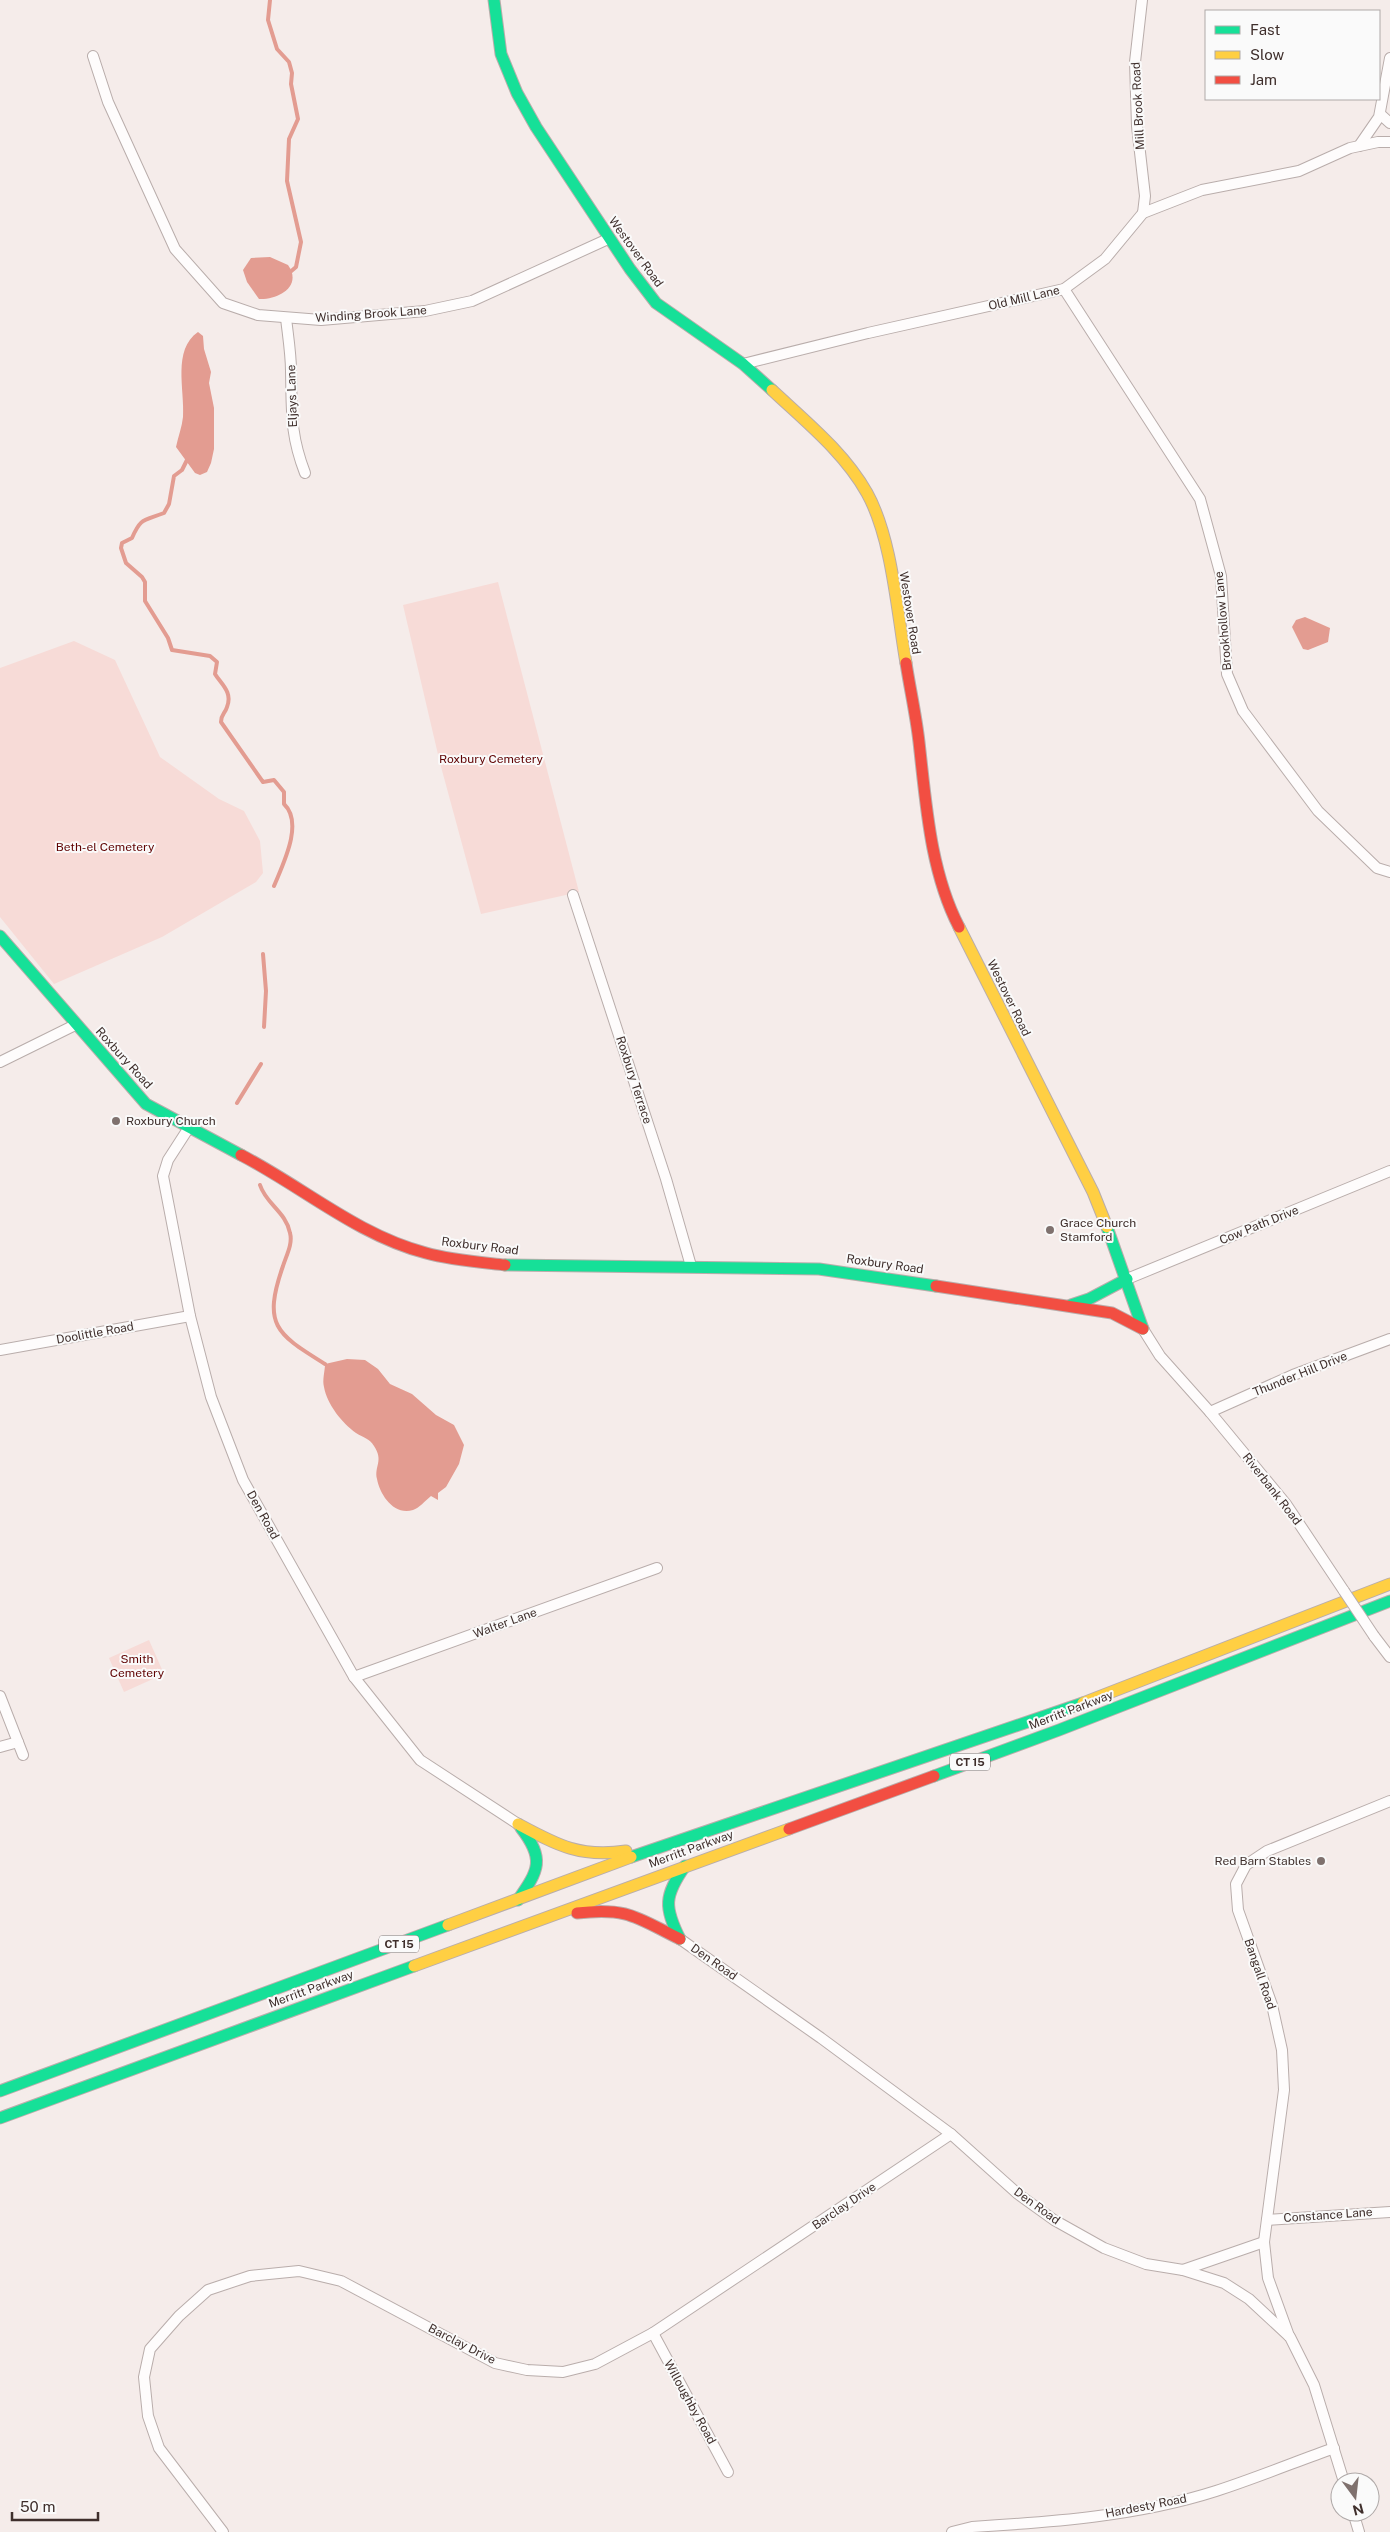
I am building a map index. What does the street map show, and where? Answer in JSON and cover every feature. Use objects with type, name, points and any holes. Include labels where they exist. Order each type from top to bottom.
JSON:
[{"type":"main road","name":"Westover Road","points":[[494,0],[502,54],[517,93],[536,127],[608,239],[656,302],[743,364],[836,451],[867,493],[884,536],[919,739],[926,805],[941,881],[952,914],[1092,1192],[1127,1279],[1143,1329]]},
{"type":"main road","name":"Roxbury Road","points":[[0,936],[75,1025],[146,1104],[188,1130],[252,1161],[360,1227],[425,1252],[457,1259],[508,1265],[819,1269],[1069,1305],[1112,1313],[1131,1321],[1143,1329]]},
{"type":"main road","name":"Roxbury Road","points":[[1069,1305],[1089,1299],[1127,1279]]},
{"type":"main road","name":"Merritt Parkway","points":[[0,2091],[669,1843],[1056,1714],[1390,1584]]},
{"type":"main road","name":"Merritt Parkway","points":[[0,2118],[1058,1730],[1390,1601]]},
{"type":"main road","points":[[518,1824],[563,1848],[583,1854],[610,1854],[669,1843]]},
{"type":"main road","points":[[518,1824],[534,1843],[538,1857],[538,1868],[534,1878],[518,1900]]},
{"type":"main road","points":[[680,1938],[669,1918],[666,1902],[670,1888],[685,1866]]},
{"type":"main road","points":[[548,1917],[588,1912],[626,1913],[643,1918],[680,1938]]},
{"type":"street","name":"Mill Brook Road","points":[[1142,0],[1135,62],[1137,126],[1145,196],[1143,213]]},
{"type":"street","name":"Winding Brook Lane","points":[[94,56],[108,102],[175,249],[223,302],[258,315],[321,320],[426,311],[472,301],[608,239]]},
{"type":"street","points":[[1360,146],[1380,114],[1390,58]]},
{"type":"street","points":[[1380,114],[1390,123]]},
{"type":"street","name":"Old Mill Lane","points":[[743,364],[868,333],[1064,289],[1105,259],[1143,213],[1202,190],[1299,171],[1360,146],[1390,142]]},
{"type":"street","name":"Brookhollow Lane","points":[[1064,289],[1200,499],[1221,576],[1227,674],[1243,711],[1318,812],[1377,868],[1390,872]]},
{"type":"street","name":"Eljays Lane","points":[[286,318],[291,370],[291,423],[298,455],[305,473]]},
{"type":"street","name":"Roxbury Terrace","points":[[573,895],[682,1229],[691,1266]]},
{"type":"street","points":[[0,1062],[75,1025]]},
{"type":"street","name":"Den Road","points":[[188,1130],[168,1160],[163,1176],[190,1316],[211,1397],[243,1480],[354,1678],[420,1760],[518,1824]]},
{"type":"street","name":"Cow Path Drive","points":[[1127,1279],[1390,1171]]},
{"type":"street","name":"Doolittle Road","points":[[0,1350],[190,1316]]},
{"type":"street","name":"Riverbank Road","points":[[1143,1329],[1160,1356],[1210,1412],[1286,1504],[1390,1658]]},
{"type":"street","name":"Thunder Hill Drive","points":[[1210,1412],[1293,1375],[1390,1340]]},
{"type":"street","name":"Walter Lane","points":[[354,1678],[657,1568]]},
{"type":"street","points":[[0,1696],[23,1755]]},
{"type":"street","points":[[0,1748],[18,1742]]},
{"type":"street","name":"Bangall Road","points":[[1290,2337],[1268,2278],[1264,2242],[1284,2090],[1282,2050],[1272,2005],[1238,1910],[1236,1884],[1246,1866],[1268,1851],[1390,1801]]},
{"type":"street","name":"Den Road","points":[[680,1938],[821,2038],[951,2134],[1018,2194],[1054,2220],[1112,2251],[1146,2264],[1183,2270],[1224,2284],[1249,2299],[1290,2337],[1314,2385],[1341,2472]]},
{"type":"street","name":"Barclay Drive","points":[[223,2532],[160,2448],[148,2416],[144,2377],[150,2349],[179,2316],[208,2290],[250,2276],[299,2271],[341,2281],[495,2363],[527,2370],[563,2372],[595,2364],[652,2333],[951,2134]]},
{"type":"street","name":"Constance Lane","points":[[1267,2220],[1390,2212]]},
{"type":"street","points":[[1183,2270],[1264,2242]]},
{"type":"street","name":"Willoughby Road","points":[[652,2333],[728,2472]]},
{"type":"street","name":"Hardesty Road","points":[[952,2532],[972,2527],[1040,2527],[1207,2494],[1334,2448]]},
{"type":"green space","name":"Roxbury Cemetery","points":[[498,582],[579,892],[481,914],[440,763],[403,605]]},
{"type":"green space","name":"Beth-el Cemetery","points":[[74,641],[115,660],[160,757],[219,799],[244,811],[260,841],[263,873],[256,882],[162,937],[54,984],[0,917],[0,668]]},
{"type":"green space","name":"Smith Cemetery","points":[[149,1640],[164,1674],[124,1692],[109,1658]]},
{"type":"shaded area","points":[[270,257],[288,265],[292,273],[292,279],[286,290],[280,294],[266,299],[259,299],[247,282],[243,270],[251,258]]},
{"type":"shaded area","points":[[198,332],[203,336],[204,349],[211,372],[209,383],[214,408],[214,449],[207,472],[200,475],[195,473],[176,447],[183,417],[182,360],[190,340]]},
{"type":"shaded area","points":[[1305,617],[1330,628],[1328,642],[1308,650],[1303,649],[1292,627],[1296,620]]},
{"type":"shaded area","points":[[347,1359],[365,1360],[378,1369],[390,1384],[412,1394],[436,1415],[454,1425],[464,1445],[459,1464],[446,1487],[438,1493],[438,1500],[431,1496],[418,1508],[406,1511],[400,1510],[389,1503],[381,1491],[376,1474],[379,1460],[377,1451],[372,1443],[356,1433],[336,1413],[328,1400],[323,1384],[325,1364]]},
{"type":"waterway","points":[[270,0],[268,20],[277,49],[289,62],[298,119],[289,139],[287,181],[301,242],[296,267],[289,273]]},
{"type":"waterway","points":[[187,460],[182,470],[174,476],[169,504],[164,513],[141,523],[132,538],[122,543],[121,548],[126,563],[145,582],[145,601],[168,638],[172,650],[210,656],[217,662],[215,674],[226,689],[228,697],[227,707],[221,722],[263,782],[274,780],[284,792],[284,804],[290,812],[292,832],[290,844],[274,886]]},
{"type":"waterway","points":[[263,954],[266,991],[264,1027]]},
{"type":"waterway","points":[[237,1103],[261,1064]]},
{"type":"waterway","points":[[260,1185],[267,1198],[284,1219],[291,1237],[290,1246],[277,1286],[274,1315],[278,1326],[285,1336],[325,1364]]},
{"type":"traffic: fast","points":[[494,0],[501,54],[517,93],[536,127],[630,269],[656,303],[743,364],[772,390]]},
{"type":"traffic: fast","points":[[0,936],[146,1104],[241,1155]]},
{"type":"traffic: fast","points":[[1107,1227],[1143,1329]]},
{"type":"traffic: fast","points":[[505,1265],[819,1269],[936,1286]]},
{"type":"traffic: fast","points":[[1071,1305],[1089,1299],[1127,1279]]},
{"type":"traffic: fast","points":[[934,1776],[1059,1730],[1390,1601]]},
{"type":"traffic: fast","points":[[631,1857],[1083,1703]]},
{"type":"traffic: fast","points":[[518,1900],[531,1880],[536,1864],[534,1848],[521,1828]]},
{"type":"traffic: fast","points":[[680,1939],[671,1918],[669,1902],[673,1886],[685,1866]]},
{"type":"traffic: fast","points":[[0,2091],[448,1925]]},
{"type":"traffic: fast","points":[[0,2118],[414,1966]]},
{"type":"traffic: slow","points":[[772,390],[836,451],[858,478],[867,493],[875,511],[888,553],[906,663]]},
{"type":"traffic: slow","points":[[959,927],[1093,1192],[1107,1227]]},
{"type":"traffic: slow","points":[[1083,1703],[1390,1584]]},
{"type":"traffic: slow","points":[[518,1824],[569,1848],[595,1853],[626,1851]]},
{"type":"traffic: slow","points":[[414,1966],[789,1829]]},
{"type":"traffic: slow","points":[[448,1925],[631,1857]]},
{"type":"traffic: jam","points":[[906,663],[935,860],[949,905],[959,927]]},
{"type":"traffic: jam","points":[[241,1155],[353,1223],[377,1235],[426,1253],[505,1265]]},
{"type":"traffic: jam","points":[[936,1286],[1112,1313],[1143,1329]]},
{"type":"traffic: jam","points":[[789,1829],[934,1776]]},
{"type":"traffic: jam","points":[[577,1913],[621,1913],[642,1920],[680,1939]]},
{"type":"place","name":"Roxbury Church","points":[[116,1121]]},
{"type":"place","name":"Grace Church Stamford","points":[[1050,1230]]},
{"type":"place","name":"Red Barn Stables","points":[[1321,1861]]}]
